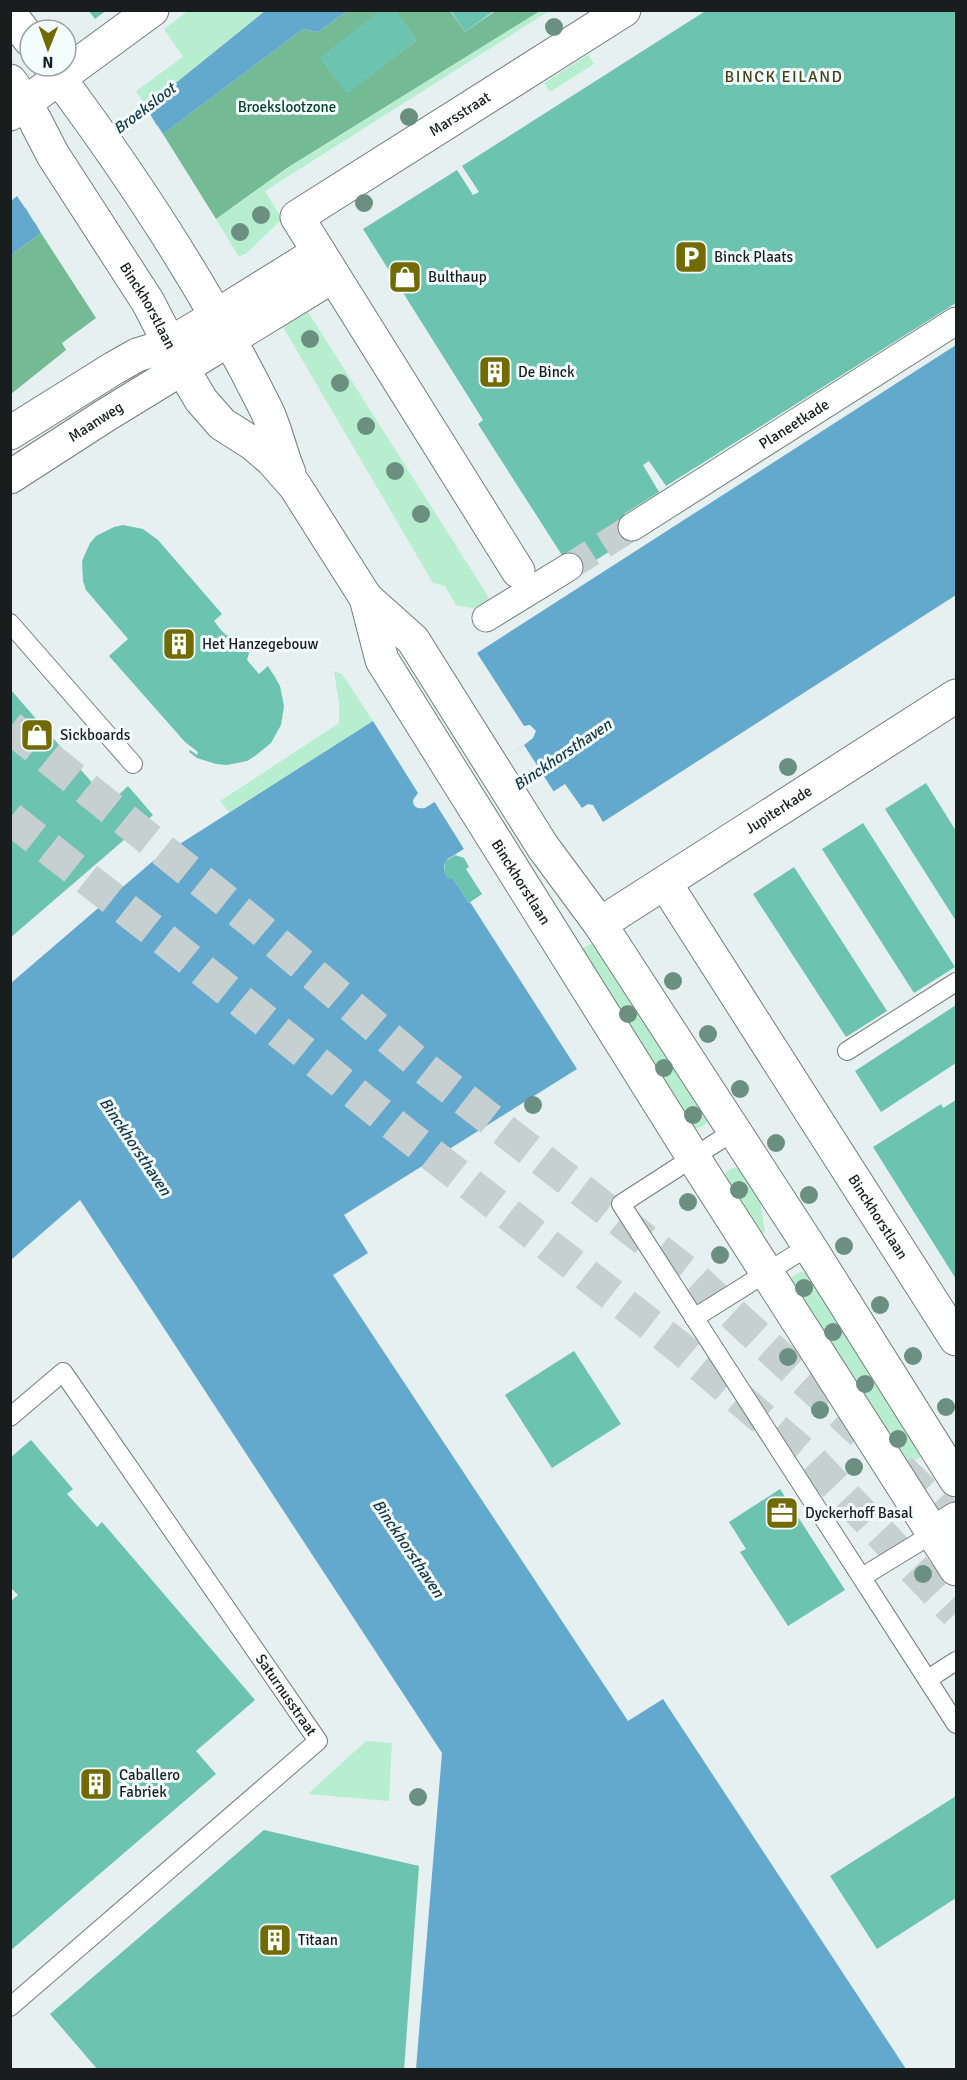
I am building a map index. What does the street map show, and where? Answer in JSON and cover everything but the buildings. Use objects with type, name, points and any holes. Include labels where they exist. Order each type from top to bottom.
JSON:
[{"type":"street","points":[[78,57],[152,10]]},
{"type":"street","name":"Marsstraat","points":[[326,264],[297,217],[624,10]]},
{"type":"street","name":"Binckhorstlaan","points":[[47,78],[16,100],[148,302],[201,400],[228,428],[263,451],[283,470],[366,598],[413,640],[543,847],[600,924],[809,1246],[957,1480]]},
{"type":"street","name":"Binckhorstlaan","points":[[59,78],[160,220],[223,327],[267,411],[295,486]]},
{"type":"street","points":[[10,433],[130,359],[176,356],[326,264],[524,581]]},
{"type":"street","name":"Planeetkade","points":[[632,526],[957,321]]},
{"type":"street","name":"Maanweg","points":[[10,477],[176,356]]},
{"type":"street","points":[[486,618],[524,581],[569,567]]},
{"type":"street","name":"Binckhorstlaan","points":[[366,598],[382,660],[767,1272],[945,1526],[957,1569]]},
{"type":"street","name":"Jupiterkade","points":[[600,924],[957,696]]},
{"type":"street","name":"Binckhorstlaan","points":[[665,883],[957,1339]]},
{"type":"lane","points":[[10,623],[133,764]]},
{"type":"lane","points":[[847,1051],[957,982]]},
{"type":"lane","points":[[734,1131],[621,1204],[957,1724]]},
{"type":"lane","points":[[694,1318],[809,1246]]},
{"type":"lane","name":"Saturnusstraat","points":[[10,1417],[63,1372],[318,1742],[10,2007]]},
{"type":"lane","points":[[862,1577],[945,1526]]},
{"type":"lane","points":[[928,1679],[957,1661]]},
{"type":"green space","points":[[188,11],[265,11],[146,107],[136,91],[183,57],[164,29]]},
{"type":"green space","name":"Broekslootzone","points":[[347,11],[381,11],[347,93],[417,40],[395,11],[450,11],[465,32],[495,11],[540,11],[287,168],[216,219],[163,134],[303,29],[318,32]]},
{"type":"green space","points":[[540,11],[549,11],[265,191],[282,219],[248,252],[239,257],[216,219],[288,168]]},
{"type":"green space","points":[[588,55],[594,64],[550,92],[544,83]]},
{"type":"green space","points":[[41,233],[96,318],[62,343],[66,350],[11,394],[11,255]]},
{"type":"green space","points":[[308,312],[490,602],[477,609],[456,605],[445,586],[433,583],[283,327]]},
{"type":"green space","points":[[334,671],[342,674],[373,721],[229,812],[220,801],[339,723],[339,703]]},
{"type":"green space","points":[[593,943],[709,1118],[702,1127],[691,1128],[579,950]]},
{"type":"green space","points":[[739,1168],[759,1193],[765,1233],[760,1233],[725,1177],[726,1172]]},
{"type":"green space","points":[[800,1272],[808,1273],[926,1454],[905,1466],[790,1282],[792,1277]]},
{"type":"green space","points":[[366,1741],[392,1743],[389,1801],[308,1794]]},
{"type":"water","points":[[265,11],[347,11],[318,32],[303,29],[163,134],[157,125],[34,221],[41,233],[11,255],[11,201],[17,196],[25,208],[149,113],[146,107]]},
{"type":"water","name":"Binckhorsthaven","points":[[956,345],[956,595],[603,822],[593,805],[588,804],[582,808],[565,784],[448,859],[444,869],[449,879],[452,877],[470,902],[577,1069],[344,1215],[368,1253],[333,1275],[628,1721],[663,1699],[906,2069],[416,2069],[442,1753],[80,1200],[11,1260],[11,983],[153,861],[373,721],[418,793],[413,800],[414,805],[418,808],[425,808],[524,745],[533,738],[536,731],[530,725],[524,726],[477,653]]},
{"type":"pier","points":[[149,112],[157,126],[34,222],[25,207]]},
{"type":"pier","points":[[524,745],[554,792],[464,849],[434,801]]},
{"type":"tunnel","points":[[569,567],[632,527]]},
{"type":"tunnel","points":[[10,727],[252,922],[423,1067],[694,1278],[862,1433]]},
{"type":"tunnel","points":[[10,818],[408,1136],[679,1347],[810,1459],[956,1613]]},
{"type":"tunnel","points":[[900,1469],[956,1524]]},
{"type":"place","name":"Binck Plaats","points":[[691,257]]},
{"type":"place","name":"Bulthaup","points":[[405,277]]},
{"type":"place","name":"De Binck","points":[[495,372]]},
{"type":"place","name":"Het Hanzegebouw","points":[[179,644]]},
{"type":"place","name":"Sickboards","points":[[37,735]]},
{"type":"place","name":"Dyckerhoff Basal","points":[[782,1513]]},
{"type":"place","name":"Caballero Fabriek","points":[[96,1784]]},
{"type":"place","name":"Titaan","points":[[275,1940]]},
{"type":"district","name":"BINCK EILAND","points":[[784,76]]},
{"type":"water label","name":"Broeksloot","points":[[144,108]]}]
